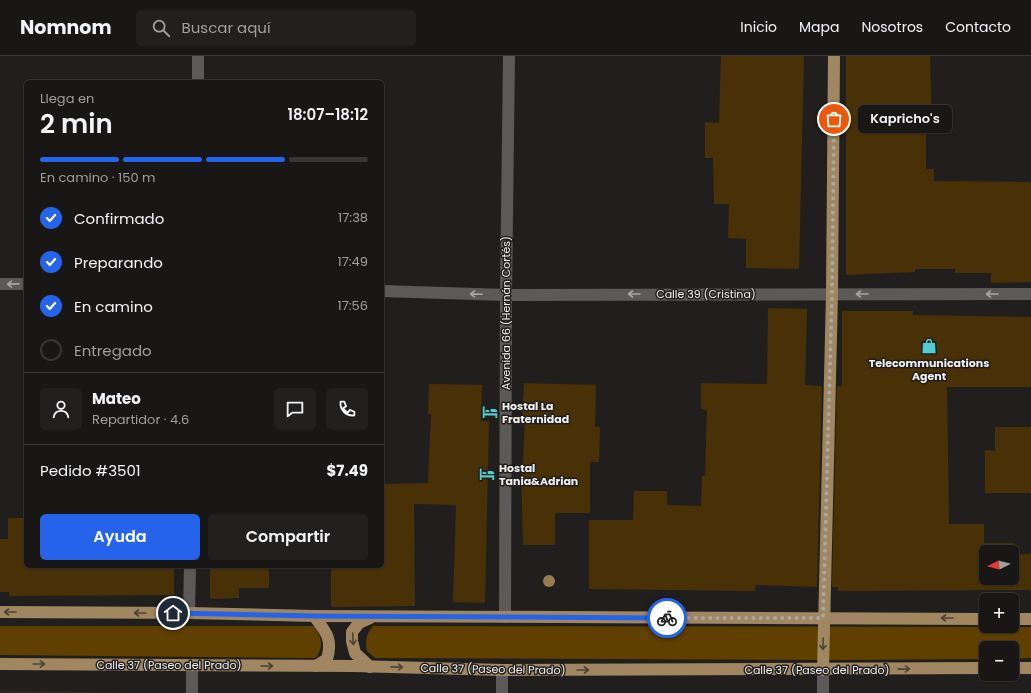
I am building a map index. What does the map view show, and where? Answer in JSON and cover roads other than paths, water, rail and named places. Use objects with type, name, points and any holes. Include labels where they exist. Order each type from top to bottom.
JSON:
[{"type":"main road","points":[[823,670],[823,618],[832,294],[834,56]]},
{"type":"main road","points":[[0,612],[189,613],[314,616],[979,618]]},
{"type":"main road","points":[[314,616],[326,631],[330,649],[327,660],[316,666]]},
{"type":"main road","points":[[370,667],[355,653],[352,641],[352,632],[358,623],[375,616]]},
{"type":"main road","points":[[1019,619],[1031,619]]},
{"type":"main road","name":"Calle 37 (Paseo del Prado)","points":[[0,664],[316,666],[502,670],[823,670],[979,668]]},
{"type":"main road","points":[[1019,668],[1031,668]]},
{"type":"street","points":[[198,56],[198,80]]},
{"type":"street","name":"Avenida 66 (Hernán Cortés)","points":[[505,617],[506,295],[509,56]]},
{"type":"street","points":[[0,284],[24,284]]},
{"type":"street","name":"Calle 39 (Cristina)","points":[[384,291],[506,295],[1031,294]]},
{"type":"street","points":[[189,613],[190,568]]},
{"type":"street","points":[[192,665],[192,693]]},
{"type":"street","points":[[502,670],[502,693]]},
{"type":"street","points":[[823,670],[823,693]]},
{"type":"place","name":"Kapricho's","points":[[834,119]]},
{"type":"place","name":"Telecommunications Agent","points":[[929,346]]},
{"type":"place","name":"Hostal La Fraternidad","points":[[490,412]]},
{"type":"place","name":"Hostal Tania&Adrian","points":[[487,474]]}]
